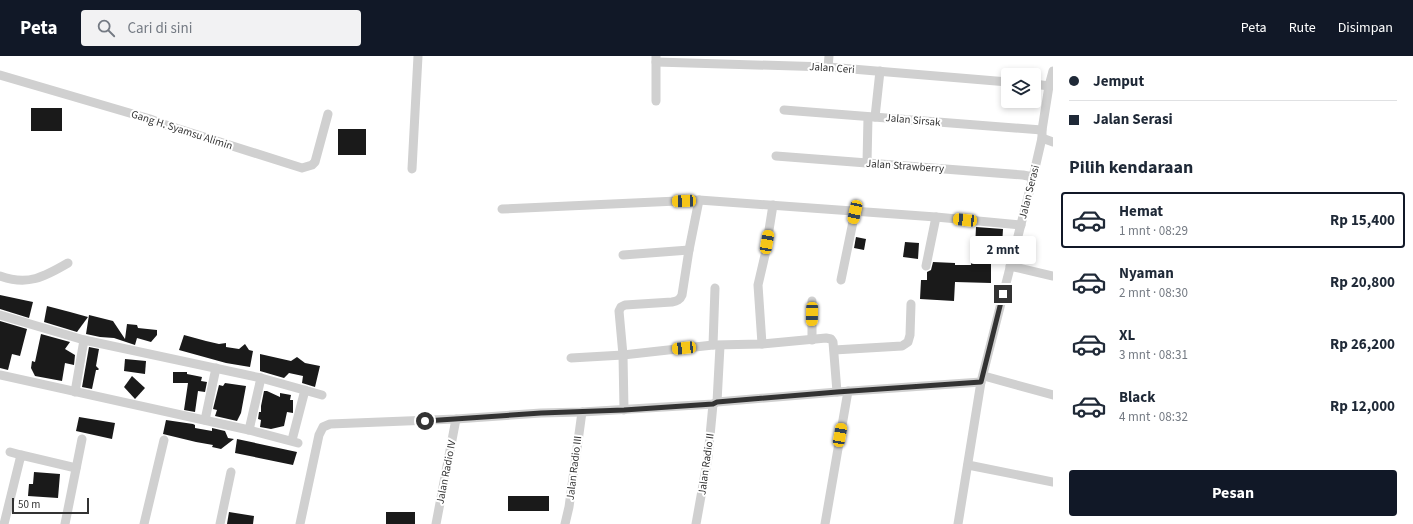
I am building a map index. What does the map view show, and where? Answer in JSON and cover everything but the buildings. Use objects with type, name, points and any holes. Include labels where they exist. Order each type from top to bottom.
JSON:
[{"type":"street","points":[[412,169],[418,56]]},
{"type":"street","points":[[828,67],[829,56]]},
{"type":"street","points":[[656,59],[656,101]]},
{"type":"street","name":"Jalan Ceri","points":[[656,59],[708,60],[828,67],[1001,81]]},
{"type":"street","name":"Jalan Serasi","points":[[958,524],[982,379],[1033,177],[1053,70]]},
{"type":"street","points":[[867,163],[871,117],[880,72]]},
{"type":"street","name":"Gang H. Syamsu Alimin","points":[[0,75],[150,119],[302,168],[312,165],[315,162],[328,114]]},
{"type":"street","points":[[1041,88],[1050,92]]},
{"type":"street","name":"Jalan Sirsak","points":[[784,110],[1042,134],[1053,142]]},
{"type":"street","name":"Jalan Strawberry","points":[[776,156],[1033,177]]},
{"type":"street","points":[[502,209],[699,200],[936,217],[1021,225]]},
{"type":"street","points":[[624,410],[624,355],[619,311],[621,307],[625,305],[678,301],[682,295],[699,200]]},
{"type":"street","points":[[762,344],[758,285],[765,255],[773,205]]},
{"type":"street","points":[[841,280],[855,212]]},
{"type":"street","points":[[926,266],[936,217]]},
{"type":"street","points":[[624,255],[689,250]]},
{"type":"street","points":[[0,276],[13,281],[32,279],[50,273],[68,263]]},
{"type":"street","points":[[1010,266],[1053,276]]},
{"type":"street","name":"Jalan Radio II","points":[[696,524],[708,457],[715,403],[717,346],[715,288]]},
{"type":"street","points":[[812,301],[812,340]]},
{"type":"street","points":[[834,350],[902,346],[908,342],[910,335],[910,304]]},
{"type":"street","points":[[0,316],[84,340],[261,378],[322,395]]},
{"type":"street","points":[[571,358],[826,338],[833,342],[837,392]]},
{"type":"street","points":[[75,392],[84,340]]},
{"type":"street","points":[[205,420],[216,368]]},
{"type":"street","points":[[0,375],[295,441],[305,390]]},
{"type":"street","points":[[248,430],[261,378]]},
{"type":"street","points":[[300,524],[319,435],[323,427],[330,424],[624,410],[982,379],[1053,395]]},
{"type":"street","points":[[825,524],[848,391]]},
{"type":"street","name":"Jalan Radio III","points":[[565,524],[569,507],[582,412]]},
{"type":"street","name":"Jalan Radio IV","points":[[436,524],[456,419]]},
{"type":"street","points":[[65,524],[82,439]]},
{"type":"street","points":[[144,524],[164,440]]},
{"type":"street","points":[[10,452],[76,468]]},
{"type":"street","points":[[4,524],[21,455]]},
{"type":"street","points":[[968,465],[1053,482]]},
{"type":"street","points":[[220,524],[231,472]]},
{"type":"route","points":[[425,421],[713,404],[717,402],[837,392],[981,382],[984,376],[1003,294]]}]
